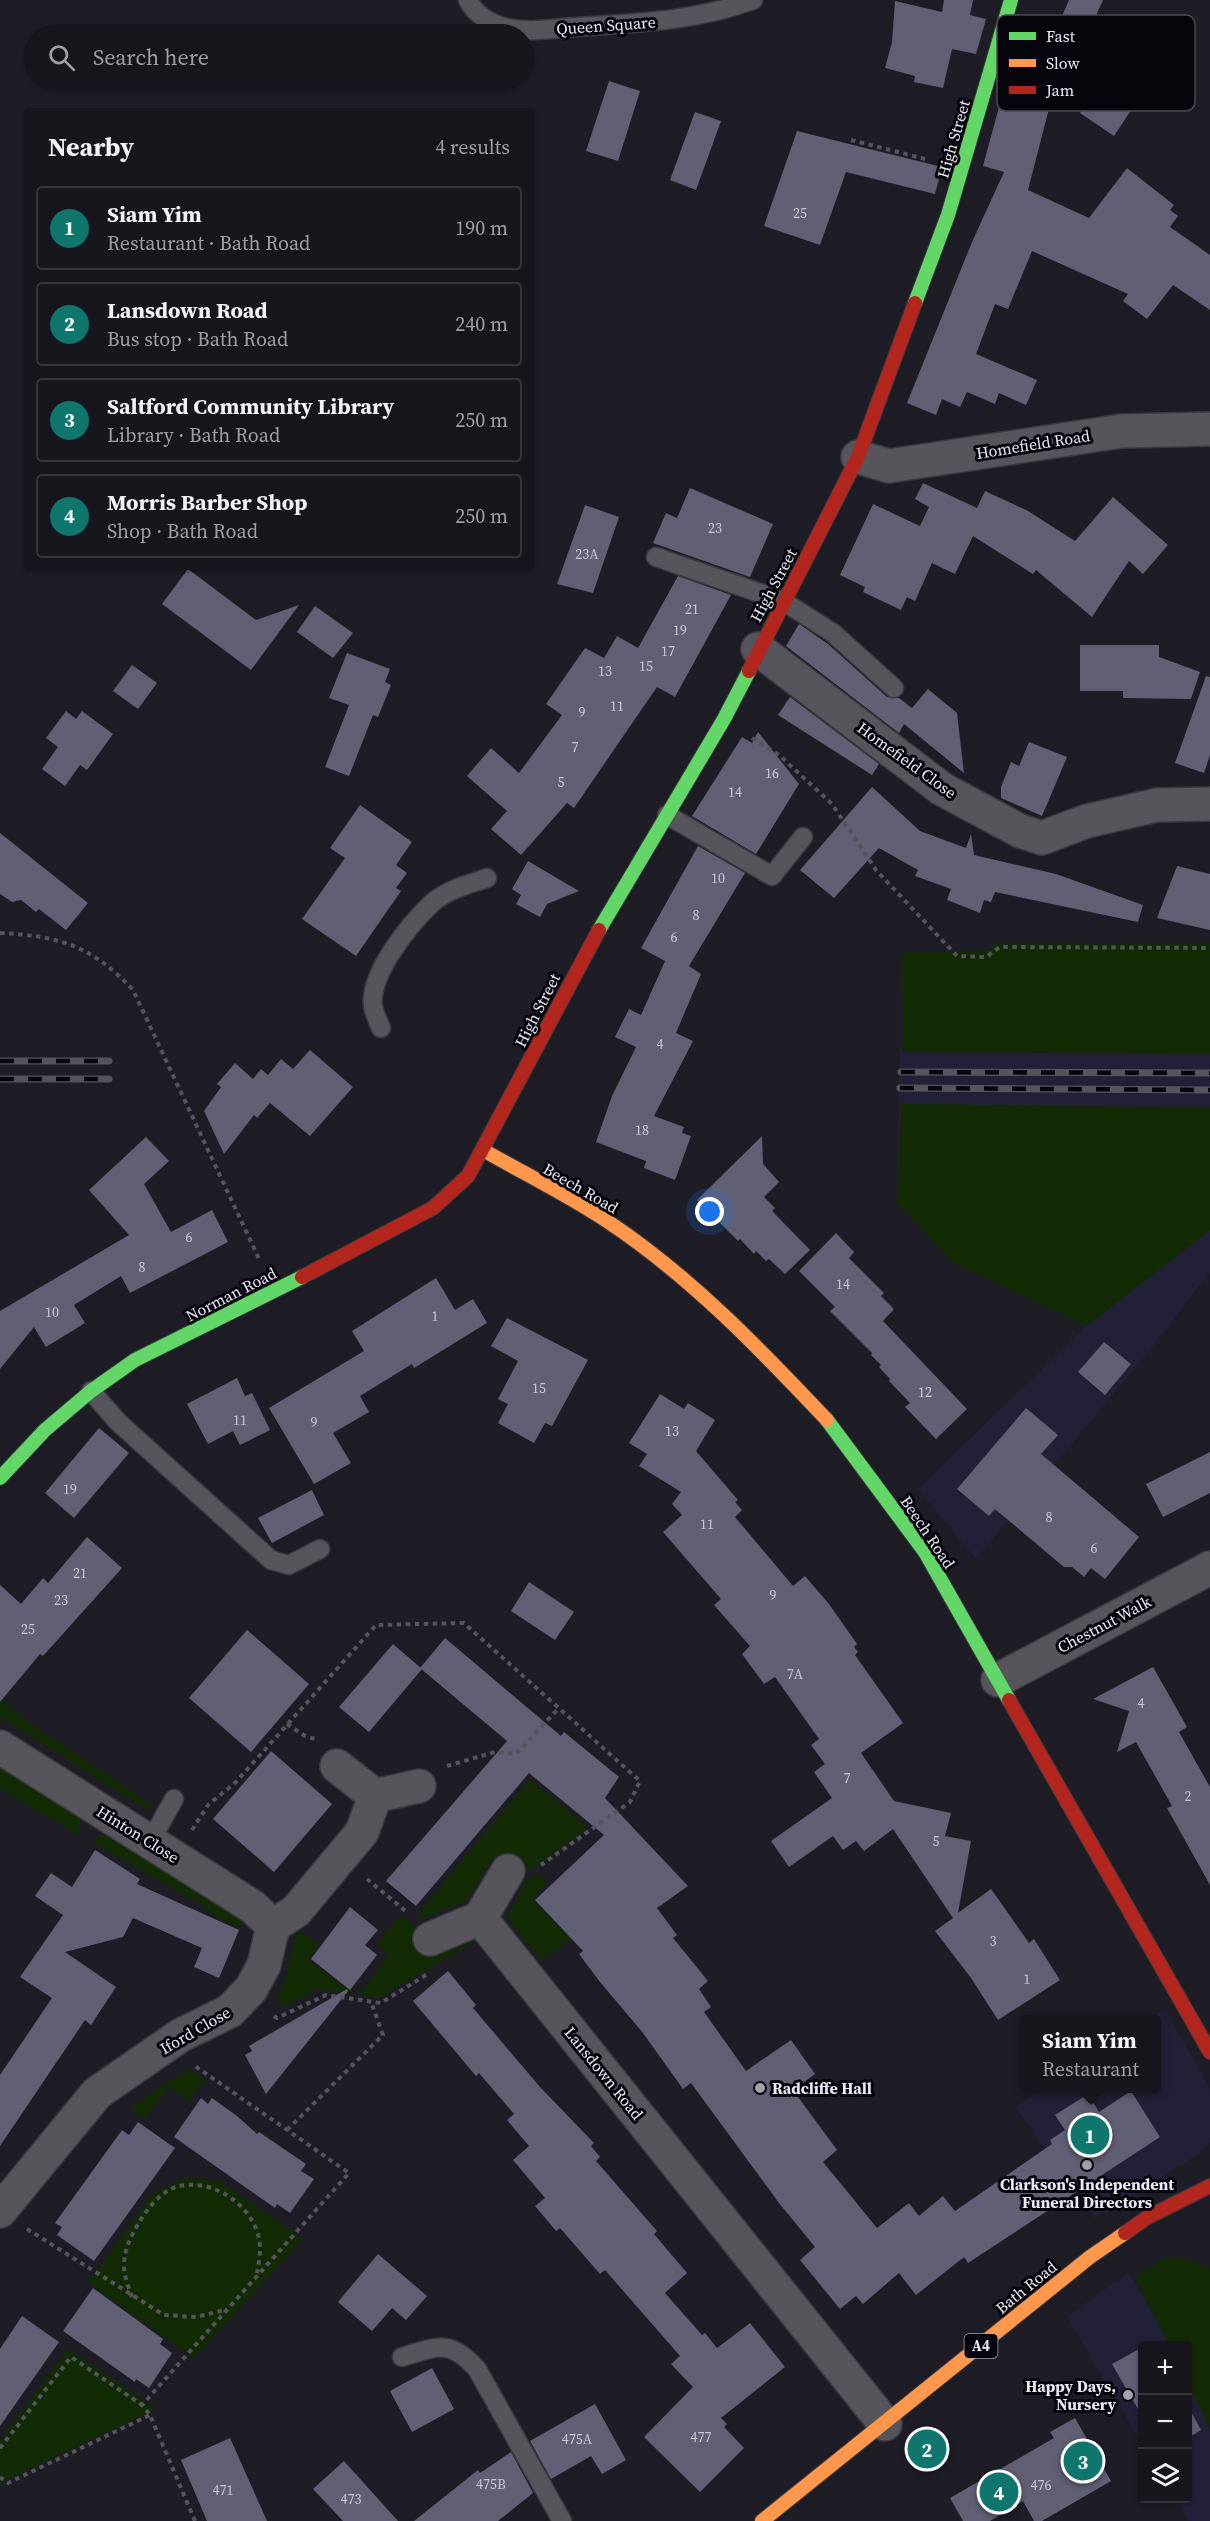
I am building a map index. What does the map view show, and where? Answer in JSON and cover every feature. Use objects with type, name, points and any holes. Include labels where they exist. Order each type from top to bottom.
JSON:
[{"type":"main road","name":"High Street","points":[[1007,15],[1011,0]]},
{"type":"main road","name":"High Street","points":[[483,1150],[583,957],[724,719],[858,457],[948,215],[997,48]]},
{"type":"main road","name":"Norman Road","points":[[0,1478],[45,1430],[91,1390],[135,1360],[367,1245],[433,1208],[468,1176],[483,1150]]},
{"type":"main road","name":"Beech Road","points":[[483,1150],[610,1223],[676,1274],[750,1338],[832,1426],[925,1552],[1210,2052]]},
{"type":"main road","name":"Bath Road","points":[[762,2521],[1090,2257],[1148,2217],[1210,2186]]},
{"type":"street","name":"Homefield Road","points":[[858,457],[889,466],[1122,431],[1210,429]]},
{"type":"street","name":"Homefield Close","points":[[758,649],[942,789],[1020,831],[1042,838],[1087,820],[1157,805],[1210,804]]},
{"type":"street","name":"Chestnut Walk","points":[[998,1680],[1210,1568]]},
{"type":"street","name":"Hinton Close","points":[[0,1747],[253,1907],[273,1926]]},
{"type":"street","points":[[337,1766],[375,1796]]},
{"type":"street","points":[[375,1796],[419,1786]]},
{"type":"street","points":[[273,1926],[296,1911],[362,1832],[375,1796]]},
{"type":"street","points":[[430,1939],[480,1918],[508,1871]]},
{"type":"street","name":"Lansdown Road","points":[[480,1918],[885,2424]]},
{"type":"street","name":"Iford Close","points":[[0,2211],[97,2093],[166,2045],[230,2011],[251,1989],[264,1965],[273,1926]]},
{"type":"lane","name":"Queen Square","points":[[468,0],[471,6],[494,24]]},
{"type":"lane","name":"Queen Square","points":[[534,29],[667,21],[726,10],[753,0]]},
{"type":"lane","points":[[656,557],[783,601],[833,633],[894,688]]},
{"type":"lane","points":[[667,816],[772,876],[803,837]]},
{"type":"lane","points":[[381,1028],[373,1008],[373,990],[379,973],[392,952],[433,903],[453,891],[487,878]]},
{"type":"lane","points":[[91,1390],[118,1422],[271,1560],[289,1565],[321,1549]]},
{"type":"lane","points":[[150,1842],[174,1799]]},
{"type":"lane","points":[[402,2357],[435,2347],[453,2348],[466,2357],[477,2369],[562,2521]]},
{"type":"path","points":[[851,140],[962,168]]},
{"type":"path","points":[[724,719],[779,755],[832,804],[876,870],[957,956],[986,957],[1000,947],[1210,948]]},
{"type":"path","points":[[0,933],[36,935],[86,950],[110,965],[133,990],[274,1291]]},
{"type":"path","points":[[241,1999],[277,2018],[326,1995],[381,2003],[432,1972]]},
{"type":"path","points":[[287,2130],[383,2035],[371,2001]]},
{"type":"path","points":[[142,2404],[349,2173],[166,2045]]},
{"type":"path","points":[[132,2297],[124,2269],[126,2246],[147,2208],[172,2189],[194,2185],[214,2190],[236,2200],[249,2212],[261,2249],[256,2275]]},
{"type":"path","points":[[0,2211],[132,2297],[164,2315],[196,2317],[225,2310]]},
{"type":"path","points":[[0,2448],[71,2357],[142,2404],[150,2415],[195,2521]]},
{"type":"path","points":[[0,2486],[150,2415]]},
{"type":"path","points":[[0,2476],[8,2483]]},
{"type":"shaded area","points":[[902,953],[952,960],[1210,953],[1210,1272],[1146,1355],[976,1559],[918,1489],[1086,1326],[952,1262],[897,1203]]},
{"type":"shaded area","points":[[1165,2009],[1210,2089],[1210,2143],[1199,2154],[1095,2218],[1015,2107],[1037,2093],[1161,2093],[1161,2015],[1155,2015]]},
{"type":"shaded area","name":"Happy Days, Nursery","points":[[1129,2272],[1168,2341],[1138,2341],[1138,2437],[1067,2317]]},
{"type":"shaded area","points":[[1192,2385],[1210,2419],[1210,2521],[1189,2521],[1178,2503],[1192,2503]]},
{"type":"green space","points":[[995,943],[1210,944],[1210,1054],[902,1052],[902,953],[988,951]]},
{"type":"green space","points":[[901,1104],[1210,1107],[1210,1230],[1087,1326],[952,1262],[897,1203]]},
{"type":"green space","points":[[0,1700],[37,1728],[152,1806],[149,1811],[0,1717]]},
{"type":"green space","points":[[0,1768],[81,1819],[78,1835],[0,1789]]},
{"type":"green space","points":[[530,1779],[588,1828],[520,1877],[492,1858],[466,1901],[421,1919],[417,1915]]},
{"type":"green space","points":[[104,1833],[243,1919],[241,1928],[213,1915],[202,1905],[92,1842]]},
{"type":"green space","points":[[538,1873],[547,1883],[532,1899],[570,1939],[542,1961],[507,1918],[526,1881]]},
{"type":"green space","points":[[401,1915],[418,1930],[471,1938],[473,1943],[379,1998],[360,1995],[389,1954],[377,1944]]},
{"type":"green space","points":[[299,1931],[319,1944],[309,1960],[339,1983],[343,1980],[353,1988],[350,1993],[318,1989],[282,2007],[277,1995],[286,1979],[293,1945]]},
{"type":"green space","points":[[189,2069],[205,2080],[188,2101],[169,2087],[145,2119],[129,2108]]},
{"type":"green space","points":[[186,2178],[220,2181],[303,2239],[194,2358],[88,2283],[153,2193]]},
{"type":"green space","points":[[1166,2257],[1187,2258],[1210,2269],[1210,2429],[1192,2391],[1192,2341],[1167,2341],[1136,2277]]},
{"type":"green space","points":[[68,2349],[156,2409],[0,2483],[0,2441]]},
{"type":"building","points":[[944,0],[973,0],[970,15],[986,19],[976,54],[952,49],[943,88],[914,82],[915,76],[885,68],[892,42],[895,1],[942,12]]},
{"type":"building","points":[[1069,0],[1103,0],[1096,15],[1062,15]]},
{"type":"building","points":[[609,81],[640,91],[618,161],[586,151]]},
{"type":"building","points":[[998,111],[1048,111],[1028,190],[1089,218],[1127,168],[1174,205],[1170,210],[1178,216],[1170,227],[1210,255],[1210,310],[1173,285],[1147,319],[1123,301],[1128,294],[1032,251],[1008,309],[995,304],[976,354],[1037,380],[1026,405],[999,393],[995,404],[967,392],[960,407],[942,399],[936,415],[907,403],[972,242],[1004,172],[983,166]]},
{"type":"building","points":[[1081,111],[1130,111],[1114,136],[1080,113]]},
{"type":"building","points":[[695,112],[721,121],[696,190],[670,180]]},
{"type":"building","points":[[797,131],[942,167],[935,194],[846,172],[820,245],[764,226]]},
{"type":"building","points":[[923,483],[977,508],[985,491],[1028,511],[1075,541],[1113,497],[1168,545],[1143,574],[1129,561],[1092,617],[1036,570],[1033,574],[973,536],[955,574],[932,563],[915,601],[907,597],[901,610],[863,592],[865,587],[840,575],[873,504],[920,526],[929,507],[915,499]]},
{"type":"building","points":[[690,488],[773,524],[750,577],[653,543],[666,513],[677,518]]},
{"type":"building","points":[[585,505],[619,517],[593,593],[557,584]]},
{"type":"building","points":[[189,570],[256,620],[299,605],[251,670],[162,604]]},
{"type":"building","points":[[678,576],[731,595],[675,697],[657,687],[574,808],[567,803],[521,855],[491,829],[507,811],[467,776],[491,748],[519,773],[562,715],[546,704],[585,648],[604,658],[617,636],[638,648]]},
{"type":"building","points":[[315,606],[353,633],[333,658],[297,632]]},
{"type":"building","points":[[799,624],[828,644],[887,697],[899,698],[912,708],[928,689],[957,713],[964,773],[904,724],[899,733],[786,646]]},
{"type":"building","points":[[1080,645],[1159,645],[1159,657],[1200,672],[1191,699],[1123,698],[1123,691],[1080,691]]},
{"type":"building","points":[[347,653],[390,669],[385,682],[391,685],[378,717],[373,715],[349,776],[325,767],[349,705],[329,698]]},
{"type":"building","points":[[132,665],[157,683],[138,709],[113,691]]},
{"type":"building","points":[[1206,676],[1210,677],[1210,755],[1204,773],[1175,763]]},
{"type":"building","points":[[790,697],[879,764],[872,775],[778,715]]},
{"type":"building","points":[[66,711],[76,719],[82,711],[113,734],[87,770],[80,765],[65,786],[42,769],[58,747],[46,738]]},
{"type":"building","points":[[758,732],[799,784],[756,854],[692,816],[742,737],[752,743]]},
{"type":"building","points":[[1029,742],[1067,757],[1042,816],[1001,798],[1001,787],[1011,762],[1019,766]]},
{"type":"building","points":[[872,787],[920,831],[966,848],[971,834],[974,855],[1056,874],[1143,905],[1138,922],[995,892],[991,902],[984,900],[980,913],[947,900],[951,889],[915,876],[918,870],[879,848],[834,898],[800,870]]},
{"type":"building","points":[[360,805],[412,842],[396,865],[407,873],[396,888],[401,891],[356,956],[302,919],[345,858],[330,848]]},
{"type":"building","points":[[0,833],[88,903],[66,930],[39,909],[36,912],[21,900],[12,902],[0,894]]},
{"type":"building","points":[[698,846],[745,873],[689,966],[701,974],[676,1033],[693,1041],[654,1116],[684,1127],[682,1133],[691,1136],[675,1180],[644,1168],[646,1161],[596,1142],[612,1096],[636,1047],[615,1037],[629,1009],[641,1015],[665,961],[641,948]]},
{"type":"building","points":[[528,861],[579,891],[547,904],[540,917],[516,904],[521,895],[512,889]]},
{"type":"building","points":[[1177,866],[1210,874],[1210,930],[1157,918]]},
{"type":"building","points":[[310,1050],[353,1087],[310,1136],[270,1103],[257,1118],[254,1115],[224,1154],[204,1111],[221,1087],[217,1084],[235,1063],[253,1079],[261,1069],[268,1075],[281,1059],[293,1069]]},
{"type":"building","points":[[762,1136],[763,1164],[779,1182],[764,1197],[775,1208],[772,1211],[810,1250],[785,1274],[769,1259],[766,1261],[756,1251],[754,1254],[740,1239],[738,1241],[697,1200]]},
{"type":"building","points":[[146,1137],[169,1161],[144,1184],[171,1232],[212,1210],[228,1242],[130,1293],[121,1276],[74,1305],[85,1323],[46,1347],[34,1327],[0,1369],[0,1311],[129,1235],[89,1190]]},
{"type":"building","points":[[836,1233],[854,1252],[849,1258],[884,1293],[881,1296],[894,1309],[883,1321],[967,1409],[936,1439],[905,1407],[910,1403],[889,1381],[890,1379],[879,1367],[881,1365],[871,1355],[872,1353],[830,1311],[835,1307],[799,1271]]},
{"type":"building","points":[[436,1278],[455,1310],[473,1299],[487,1323],[414,1368],[412,1364],[360,1396],[369,1412],[333,1433],[351,1463],[314,1484],[269,1408],[364,1351],[352,1331]]},
{"type":"building","points":[[507,1318],[588,1360],[552,1426],[545,1423],[534,1443],[498,1423],[508,1404],[498,1399],[518,1361],[491,1346]]},
{"type":"building","points":[[1104,1342],[1131,1364],[1105,1395],[1078,1372]]},
{"type":"building","points":[[237,1378],[245,1396],[252,1393],[270,1430],[240,1445],[233,1431],[208,1444],[187,1404]]},
{"type":"building","points":[[660,1394],[684,1409],[688,1403],[715,1420],[696,1451],[738,1500],[735,1502],[742,1510],[735,1517],[793,1586],[805,1576],[829,1604],[857,1644],[854,1647],[858,1652],[855,1655],[903,1723],[861,1753],[894,1801],[951,1813],[945,1836],[971,1841],[958,1913],[991,1889],[1029,1943],[1034,1939],[1060,1980],[998,2020],[971,1978],[935,1931],[953,1918],[893,1829],[864,1851],[856,1841],[843,1850],[833,1836],[789,1867],[771,1841],[832,1798],[814,1772],[825,1764],[811,1745],[819,1739],[775,1677],[764,1684],[742,1654],[750,1646],[714,1605],[721,1599],[663,1532],[682,1515],[672,1504],[681,1492],[639,1466],[647,1454],[629,1443]]},
{"type":"building","points":[[1026,1408],[1058,1435],[1041,1454],[1139,1537],[1105,1579],[1091,1568],[1084,1577],[1072,1567],[1064,1567],[995,1509],[989,1516],[957,1489]]},
{"type":"building","points":[[99,1428],[129,1453],[74,1518],[45,1493]]},
{"type":"building","points":[[1210,1452],[1210,1493],[1163,1517],[1146,1484]]},
{"type":"building","points":[[312,1490],[324,1515],[272,1543],[258,1518]]},
{"type":"building","points":[[87,1537],[122,1568],[43,1656],[40,1654],[0,1702],[0,1585],[21,1604],[43,1578],[48,1583]]},
{"type":"building","points":[[529,1582],[574,1612],[555,1640],[511,1611]]},
{"type":"building","points":[[247,1630],[309,1684],[251,1752],[189,1698]]},
{"type":"building","points":[[445,1638],[561,1736],[564,1732],[619,1777],[605,1798],[688,1886],[657,1908],[677,1935],[673,1938],[708,1981],[699,1989],[711,2007],[704,2012],[746,2071],[791,2040],[815,2074],[793,2090],[837,2150],[823,2162],[877,2228],[909,2203],[919,2216],[943,2196],[955,2211],[1052,2144],[1050,2140],[1065,2130],[1055,2115],[1088,2094],[1099,2112],[1128,2093],[1132,2093],[1160,2137],[968,2263],[964,2257],[916,2295],[899,2273],[863,2304],[856,2296],[840,2309],[800,2260],[815,2247],[779,2203],[691,2083],[683,2089],[643,2033],[579,1954],[583,1951],[535,1900],[604,1835],[529,1773],[416,1906],[386,1881],[507,1741],[420,1668]]},
{"type":"building","points":[[393,1644],[422,1669],[369,1732],[339,1707]]},
{"type":"building","points":[[1153,1667],[1187,1727],[1179,1732],[1210,1787],[1210,1885],[1167,1808],[1172,1806],[1136,1742],[1117,1752],[1129,1711],[1093,1699]]},
{"type":"building","points":[[271,1751],[332,1804],[274,1872],[213,1819]]},
{"type":"building","points":[[95,1850],[140,1879],[137,1884],[239,1930],[219,1978],[194,1967],[202,1948],[133,1918],[123,1937],[65,1952],[116,1987],[91,2025],[85,2020],[0,2146],[0,2075],[52,1998],[20,1977],[63,1915],[35,1896],[51,1873],[72,1887]]},
{"type":"building","points":[[350,1907],[378,1930],[365,1945],[377,1955],[350,1990],[311,1959]]},
{"type":"building","points":[[448,1971],[476,2005],[473,2008],[540,2087],[594,2143],[591,2146],[600,2157],[596,2161],[657,2231],[654,2234],[687,2273],[665,2293],[702,2335],[705,2333],[717,2348],[750,2323],[785,2367],[721,2418],[727,2424],[724,2427],[744,2448],[700,2492],[644,2437],[693,2387],[671,2364],[680,2356],[605,2270],[600,2274],[560,2228],[556,2231],[535,2206],[545,2198],[513,2160],[529,2146],[507,2120],[514,2114],[479,2073],[476,2076],[413,2001]]},
{"type":"building","points":[[347,1989],[348,1991],[266,2094],[245,2055],[252,2051],[249,2046]]},
{"type":"building","points":[[201,2098],[208,2104],[212,2098],[257,2134],[259,2132],[306,2164],[301,2171],[314,2179],[290,2213],[277,2204],[275,2208],[174,2137]]},
{"type":"building","points":[[138,2122],[175,2148],[94,2261],[57,2235],[62,2227],[55,2223],[122,2130],[129,2135]]},
{"type":"building","points":[[378,2254],[427,2296],[406,2320],[392,2308],[372,2331],[338,2302]]},
{"type":"building","points":[[93,2288],[163,2339],[160,2344],[172,2353],[149,2388],[136,2379],[135,2382],[63,2331]]},
{"type":"building","points":[[22,2316],[59,2342],[0,2426],[0,2349]]},
{"type":"building","points":[[1138,2350],[1138,2409],[1112,2364]]},
{"type":"building","points":[[432,2368],[454,2409],[412,2432],[390,2391]]},
{"type":"building","points":[[595,2404],[626,2460],[602,2474],[591,2456],[551,2479],[530,2441]]},
{"type":"building","points":[[1192,2413],[1201,2430],[1192,2436]]},
{"type":"building","points":[[1075,2418],[1111,2481],[1042,2521],[1034,2521],[1023,2501],[990,2521],[963,2521],[950,2498],[1054,2438],[1050,2432]]},
{"type":"building","points":[[230,2438],[267,2521],[207,2521],[181,2460]]},
{"type":"building","points":[[511,2452],[533,2493],[498,2521],[414,2521],[478,2470],[480,2473]]},
{"type":"building","points":[[344,2461],[398,2521],[343,2521],[313,2489]]},
{"type":"railway","points":[[0,1061],[109,1061]]},
{"type":"railway","points":[[901,1072],[1210,1073]]},
{"type":"railway","points":[[0,1079],[109,1079]]},
{"type":"railway","points":[[900,1088],[1210,1090]]},
{"type":"traffic: fast","points":[[1007,15],[1011,0]]},
{"type":"traffic: fast","points":[[915,303],[948,215],[997,48]]},
{"type":"traffic: fast","points":[[599,930],[724,719],[749,671]]},
{"type":"traffic: fast","points":[[0,1478],[45,1430],[91,1391],[135,1360],[302,1277]]},
{"type":"traffic: fast","points":[[827,1420],[925,1552],[1009,1700]]},
{"type":"traffic: slow","points":[[483,1150],[595,1213],[640,1244],[697,1291],[751,1341],[827,1420]]},
{"type":"traffic: slow","points":[[762,2521],[1090,2257],[1125,2233]]},
{"type":"traffic: jam","points":[[749,671],[858,457],[915,303]]},
{"type":"traffic: jam","points":[[302,1277],[433,1208],[468,1176],[599,930]]},
{"type":"traffic: jam","points":[[1009,1700],[1210,2052]]},
{"type":"traffic: jam","points":[[1125,2233],[1148,2217],[1210,2186]]},
{"type":"place","name":"Radcliffe Hall","points":[[760,2088]]},
{"type":"place","name":"Siam Yim","points":[[1090,2135]]},
{"type":"place","name":"Clarkson's Independent Funeral Directors","points":[[1087,2165]]},
{"type":"place","name":"Happy Days, Nursery","points":[[1128,2395]]},
{"type":"place","name":"Lansdown Road","points":[[927,2449]]},
{"type":"place","name":"Saltford Community Library","points":[[1083,2461]]},
{"type":"place","name":"Morris Barber Shop","points":[[999,2492]]}]
